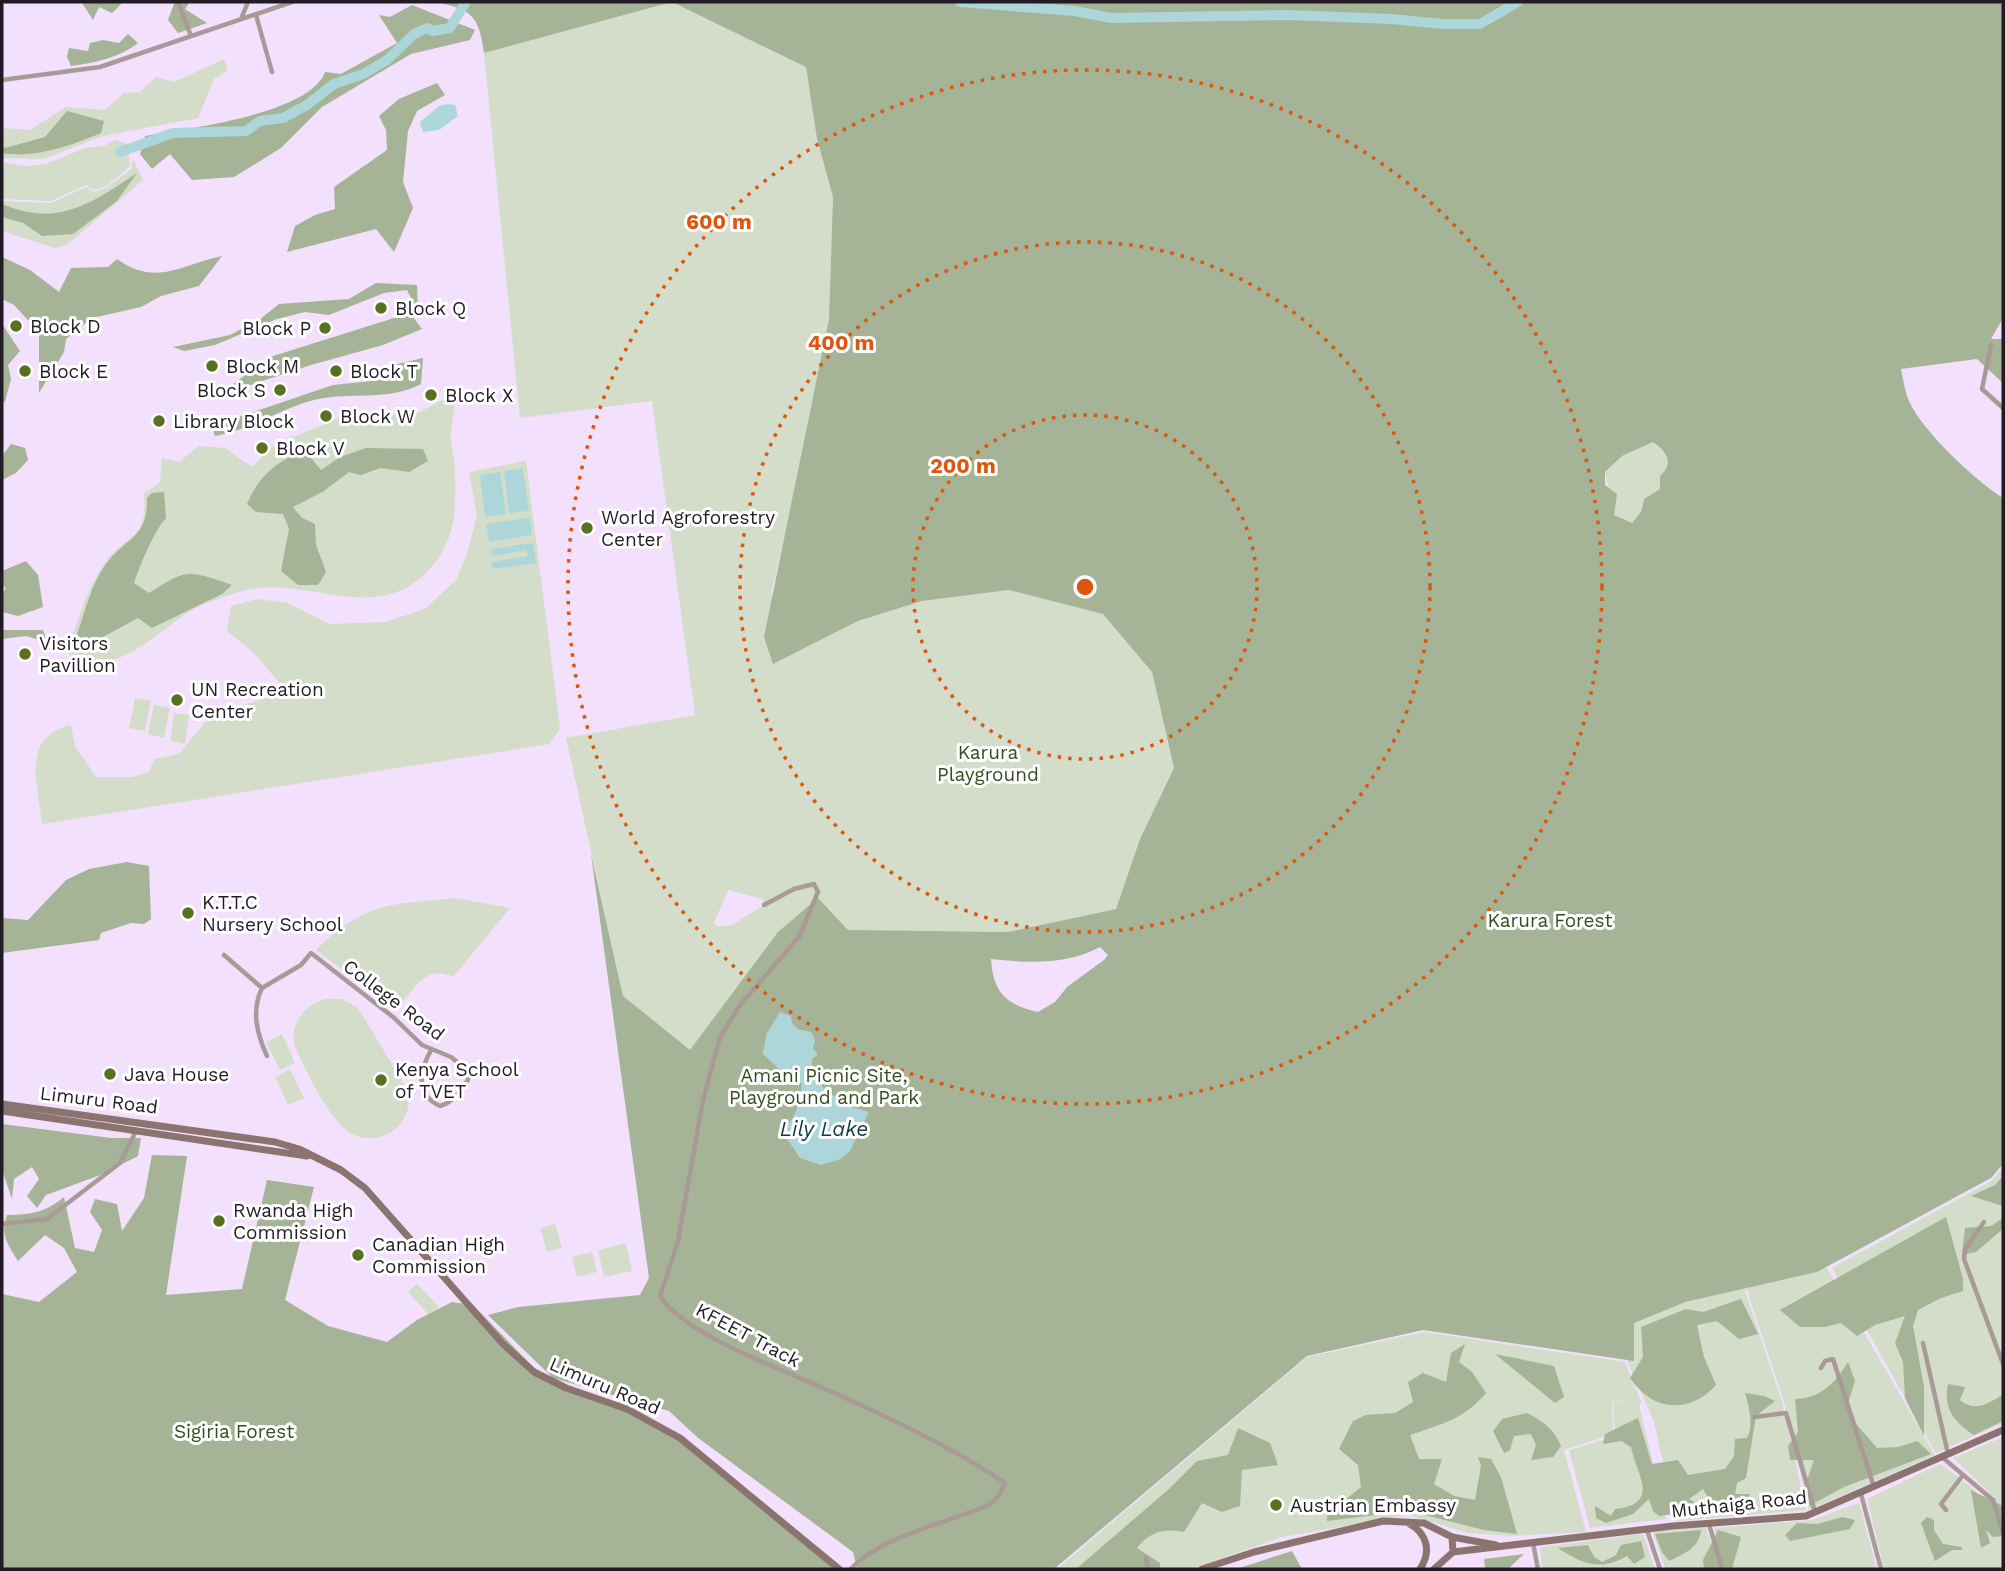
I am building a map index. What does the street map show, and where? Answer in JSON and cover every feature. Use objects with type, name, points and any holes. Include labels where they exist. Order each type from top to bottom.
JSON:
[{"type":"main road","name":"Limuru Road","points":[[2,1101],[44,1110],[146,1122],[275,1142],[351,1176],[382,1205],[523,1363],[542,1378],[627,1409],[680,1437],[839,1569]]},
{"type":"main road","name":"Limuru Road","points":[[2,1111],[315,1158]]},
{"type":"main road","points":[[107,1126],[112,1118]]},
{"type":"main road","name":"Muthaiga Road","points":[[1453,1552],[1815,1513],[2003,1430]]},
{"type":"main road","points":[[1400,1520],[1414,1526],[1427,1542],[1428,1551],[1420,1569]]},
{"type":"main road","points":[[1202,1569],[1254,1552],[1368,1523],[1400,1520],[1424,1523],[1452,1537],[1453,1552],[1434,1569]]},
{"type":"main road","points":[[1427,1542],[1432,1534],[1441,1531]]},
{"type":"main road","name":"Muthaiga Road","points":[[1452,1537],[1503,1545]]},
{"type":"main road","points":[[1428,1551],[1444,1559]]},
{"type":"street","points":[[178,2],[191,36]]},
{"type":"street","points":[[241,20],[248,2]]},
{"type":"street","points":[[2,80],[100,67],[292,2]]},
{"type":"street","points":[[256,15],[272,72]]},
{"type":"street","points":[[1991,345],[1982,389],[2003,408]]},
{"type":"street","name":"KFEET Track","points":[[764,905],[794,889],[814,884],[817,887],[818,892],[799,937],[740,1005],[720,1037],[703,1100],[678,1241],[660,1296],[682,1317],[720,1341],[928,1438],[1005,1483],[999,1495],[989,1505],[899,1537],[864,1557],[851,1569]]},
{"type":"street","name":"College Road","points":[[262,988],[301,965],[311,953],[431,1050],[451,1056],[463,1065],[467,1070],[468,1080],[448,1103],[440,1106],[429,1098],[420,1076],[431,1050]]},
{"type":"street","points":[[224,955],[262,988],[257,999],[256,1023],[267,1056]]},
{"type":"street","points":[[129,1120],[136,1130]]},
{"type":"street","points":[[2,1224],[47,1219],[120,1163],[136,1130],[146,1122]]},
{"type":"street","points":[[1984,1222],[1965,1248],[1964,1259],[2003,1364]]},
{"type":"street","points":[[1923,1343],[1946,1456],[1963,1475],[1993,1500],[2003,1532]]},
{"type":"street","points":[[1821,1368],[1825,1361],[1833,1359],[1874,1488]]},
{"type":"street","points":[[1754,1417],[1786,1413],[1815,1513]]},
{"type":"street","points":[[1946,1510],[1941,1504],[1963,1475]]},
{"type":"street","points":[[1861,1494],[1881,1569]]},
{"type":"street","points":[[1709,1523],[1722,1569]]},
{"type":"street","points":[[1647,1529],[1660,1569]]},
{"type":"street","points":[[1532,1542],[1538,1569]]},
{"type":"street","points":[[1146,1558],[1148,1569]]},
{"type":"green space","points":[[123,2],[112,13],[99,7],[93,20],[82,3]]},
{"type":"green space","points":[[172,2],[190,2],[185,9],[207,23],[178,33],[168,20],[174,4]]},
{"type":"green space","points":[[435,2],[672,2],[484,53],[479,30],[472,16],[458,8]]},
{"type":"green space","name":"Karura Playground","points":[[672,2],[806,67],[817,139],[833,197],[829,319],[801,468],[772,590],[773,664],[858,621],[922,601],[1009,590],[1104,614],[1152,672],[1174,768],[1140,839],[1116,909],[1008,932],[955,931],[862,1226],[672,1036],[623,996],[566,738],[695,715],[652,401],[520,418],[484,53]],"holes":[[[728,890],[762,899],[764,905],[732,925],[718,927],[714,923]]]},
{"type":"green space","name":"Karura Forest","points":[[672,2],[2003,2],[2003,318],[1991,339],[2003,339],[2003,383],[1977,359],[1901,369],[1909,401],[1925,426],[1965,468],[2003,498],[2003,1164],[1991,1178],[1817,1272],[1685,1302],[1634,1323],[1634,1361],[1423,1330],[1307,1356],[1054,1569],[857,1569],[853,1552],[697,1437],[669,1411],[553,1378],[488,1315],[518,1307],[640,1295],[649,1278],[591,854],[623,996],[690,1050],[778,932],[818,898],[848,930],[1008,932],[1116,909],[1140,839],[1174,768],[1152,672],[1103,614],[1009,590],[922,601],[858,621],[773,664],[764,637],[829,319],[833,197],[817,139],[806,67]],"holes":[[[1653,442],[1665,453],[1667,466],[1660,476],[1660,489],[1644,499],[1641,512],[1632,523],[1614,515],[1617,494],[1605,485],[1605,472],[1622,456]],[[1100,947],[1108,955],[1067,987],[1055,1002],[1038,1012],[1017,1005],[1003,995],[992,970],[991,959],[1047,961],[1087,953]],[[792,1024],[799,1030],[811,1032],[812,1069],[823,1088],[847,1106],[841,1159],[833,1160],[783,1133],[797,1110],[802,1083],[763,1054],[767,1033]]]},
{"type":"green space","points":[[412,5],[475,30],[470,40],[411,54],[322,107],[281,148],[234,177],[192,180],[170,154],[152,169],[140,154],[145,136],[245,117],[296,99],[315,87],[325,72],[341,74],[397,43],[379,15],[390,17]]},
{"type":"green space","points":[[128,34],[138,43],[131,48],[106,59],[71,66],[67,57],[69,48],[88,51],[90,43],[103,40],[119,43]]},
{"type":"green space","points":[[224,59],[228,70],[214,79],[198,118],[103,136],[43,159],[2,158],[2,128],[30,130],[66,107],[105,110],[124,93],[140,92],[156,77],[174,82]]},
{"type":"green space","points":[[437,83],[445,95],[417,111],[408,131],[403,182],[413,208],[394,252],[376,229],[287,252],[295,226],[315,215],[335,209],[334,187],[387,150],[386,130],[379,116],[399,99]]},
{"type":"green space","points":[[67,111],[104,121],[101,133],[40,152],[2,153],[2,146],[5,148],[45,137]]},
{"type":"green space","points":[[115,140],[127,144],[130,166],[107,186],[94,190],[86,185],[51,201],[2,199],[2,162],[26,166],[46,164],[85,148],[104,146]]},
{"type":"green space","points":[[133,159],[143,180],[68,244],[55,248],[2,231],[2,201],[51,203],[86,187],[94,192],[108,187],[131,169]]},
{"type":"green space","points":[[137,173],[117,201],[73,234],[42,236],[23,223],[2,217],[2,204],[40,214],[74,209],[105,194]]},
{"type":"green space","points":[[222,256],[199,286],[161,296],[141,307],[92,318],[66,339],[64,352],[39,393],[39,332],[14,305],[2,299],[2,257],[30,270],[59,292],[71,268],[108,267],[117,259],[144,272],[156,273]]},
{"type":"green space","points":[[376,283],[417,285],[418,313],[407,290],[384,293],[329,315],[305,312],[277,319],[215,345],[184,351],[173,347],[230,335],[259,320],[279,304],[349,299]]},
{"type":"green space","points":[[410,313],[422,329],[383,345],[217,396],[270,357]]},
{"type":"green space","points":[[2,324],[20,351],[8,365],[11,379],[5,402],[2,403]]},
{"type":"green space","points":[[423,358],[421,384],[410,389],[386,394],[310,401],[243,428],[215,436],[212,426],[333,385],[381,380],[393,365]]},
{"type":"green space","points":[[457,392],[451,434],[455,497],[451,531],[433,565],[412,584],[390,594],[366,597],[266,587],[242,591],[192,610],[148,642],[117,659],[84,661],[67,653],[82,607],[98,574],[112,554],[139,530],[144,510],[144,494],[160,482],[162,458],[179,462],[199,446],[225,448],[252,467],[276,444],[344,416],[420,412]]},
{"type":"green space","points":[[1653,442],[1665,453],[1667,466],[1660,476],[1660,489],[1644,499],[1641,512],[1632,523],[1614,515],[1605,472],[1622,456]]},
{"type":"green space","points":[[11,444],[25,448],[28,460],[16,473],[2,480],[2,456]]},
{"type":"green space","points":[[366,448],[423,449],[428,461],[409,472],[380,468],[361,475],[349,472],[324,491],[293,507],[302,518],[315,524],[316,545],[326,572],[318,585],[298,585],[281,571],[289,529],[283,514],[256,512],[247,504],[263,478],[286,459],[305,451],[321,470],[340,457]]},
{"type":"green space","points":[[526,461],[560,728],[550,744],[42,824],[36,764],[38,751],[44,740],[55,731],[71,725],[75,746],[96,777],[132,777],[149,772],[154,759],[179,754],[211,715],[280,694],[282,686],[253,652],[227,631],[231,606],[257,599],[288,603],[330,624],[385,622],[425,609],[456,580],[467,554],[477,515],[469,472]]},
{"type":"green space","points":[[164,492],[166,518],[152,540],[134,583],[149,593],[172,579],[197,574],[232,585],[222,594],[152,628],[138,618],[88,645],[77,635],[96,581],[106,564],[140,530],[144,522],[147,498],[152,493]]},
{"type":"green space","points":[[26,561],[38,575],[43,607],[18,616],[2,612],[2,592],[6,589],[2,583],[2,571]]},
{"type":"green space","points":[[2,630],[43,630],[47,642],[26,636],[2,639]]},
{"type":"green space","points":[[135,698],[151,701],[145,731],[129,728]]},
{"type":"green space","points":[[154,705],[170,708],[164,738],[148,734]]},
{"type":"green space","points":[[174,713],[189,715],[185,744],[170,741]]},
{"type":"green space","points":[[127,862],[149,866],[151,919],[144,924],[131,923],[101,933],[99,940],[2,953],[2,918],[28,920],[66,880],[89,869]]},
{"type":"green space","points":[[455,898],[510,908],[453,977],[443,974],[427,976],[396,1010],[316,950],[350,922],[379,908]]},
{"type":"green space","points":[[325,999],[342,999],[358,1008],[407,1089],[409,1102],[406,1114],[392,1132],[381,1137],[357,1136],[339,1123],[317,1091],[295,1047],[294,1031],[300,1017],[311,1006]]},
{"type":"green space","points":[[282,1034],[295,1063],[280,1070],[266,1042]]},
{"type":"green space","points":[[290,1069],[304,1098],[288,1105],[275,1077]]},
{"type":"green space","points":[[2,1124],[111,1138],[141,1138],[138,1156],[103,1174],[46,1195],[37,1208],[27,1196],[39,1179],[32,1167],[14,1179],[12,1199],[2,1170]]},
{"type":"green space","name":"Sigiria Forest","points":[[152,1155],[187,1156],[166,1295],[242,1289],[267,1180],[314,1187],[285,1300],[328,1326],[387,1342],[417,1320],[452,1302],[473,1305],[547,1381],[656,1422],[841,1569],[2,1569],[2,1294],[39,1302],[77,1272],[64,1248],[45,1235],[18,1261],[6,1239],[4,1228],[7,1215],[38,1212],[64,1197],[75,1248],[94,1252],[102,1230],[90,1212],[95,1199],[117,1204],[122,1231],[144,1198]]},
{"type":"green space","points":[[2003,1168],[2003,1423],[1936,1453],[1832,1268],[1991,1181]]},
{"type":"green space","points":[[2003,1176],[2003,1206],[1971,1196],[1995,1185]]},
{"type":"green space","points":[[1946,1217],[1963,1279],[1963,1291],[1941,1298],[1918,1310],[1913,1326],[1924,1387],[1924,1436],[1905,1398],[1903,1362],[1895,1343],[1905,1316],[1875,1325],[1857,1336],[1841,1323],[1825,1327],[1800,1327],[1780,1310]]},
{"type":"green space","points":[[2003,1218],[2003,1229],[1976,1252],[1962,1255],[1965,1228],[1991,1226]]},
{"type":"green space","points":[[555,1224],[562,1248],[547,1252],[540,1228]]},
{"type":"green space","points":[[626,1243],[632,1271],[604,1277],[598,1250]]},
{"type":"green space","points":[[592,1252],[597,1272],[577,1277],[572,1257]]},
{"type":"green space","points":[[1826,1267],[1935,1455],[1809,1510],[1784,1402],[1742,1275]]},
{"type":"green space","points":[[1740,1276],[1782,1402],[1806,1510],[1676,1521],[1654,1422],[1614,1331]]},
{"type":"green space","points":[[417,1284],[439,1307],[430,1316],[408,1292]]},
{"type":"green space","points":[[1741,1299],[1758,1334],[1739,1339],[1717,1321],[1697,1325],[1704,1357],[1716,1385],[1705,1395],[1683,1405],[1660,1403],[1639,1389],[1630,1378],[1643,1357],[1641,1327],[1686,1309],[1703,1312]]},
{"type":"green space","points":[[1424,1332],[1625,1362],[1642,1404],[1639,1404],[1666,1519],[1590,1528],[1569,1450],[1615,1436],[1613,1402],[1630,1403],[1612,1401],[1613,1434],[1564,1450],[1586,1532],[1510,1536],[1468,1533],[1409,1515],[1282,1537],[1192,1569],[1057,1569],[1307,1357]]},
{"type":"green space","points":[[1465,1344],[1459,1362],[1472,1372],[1486,1393],[1460,1415],[1410,1435],[1419,1459],[1442,1459],[1434,1484],[1454,1496],[1475,1500],[1481,1466],[1478,1457],[1491,1459],[1501,1477],[1517,1534],[1484,1530],[1409,1511],[1327,1521],[1328,1501],[1345,1500],[1361,1487],[1358,1465],[1339,1449],[1353,1421],[1366,1415],[1395,1413],[1413,1402],[1408,1382],[1423,1373],[1446,1382],[1451,1353]]},
{"type":"green space","points":[[1495,1354],[1554,1366],[1564,1397],[1555,1403]]},
{"type":"green space","points":[[1848,1362],[1855,1381],[1847,1407],[1857,1425],[1877,1448],[1898,1447],[1917,1441],[1931,1454],[1844,1487],[1809,1506],[1806,1483],[1814,1460],[1790,1460],[1788,1446],[1798,1432],[1795,1399],[1820,1393]]},
{"type":"green space","points":[[1948,1384],[1965,1387],[1960,1400],[1971,1406],[1982,1405],[2003,1395],[2003,1421],[1974,1435],[1952,1414],[1947,1401]]},
{"type":"green space","points":[[1745,1393],[1775,1401],[1756,1416],[1746,1478],[1737,1483],[1735,1494],[1750,1494],[1748,1506],[1737,1512],[1725,1510],[1724,1502],[1709,1499],[1703,1489],[1689,1499],[1696,1503],[1688,1511],[1680,1508],[1674,1514],[1659,1516],[1653,1511],[1649,1499],[1633,1514],[1606,1523],[1596,1518],[1595,1506],[1611,1516],[1615,1509],[1638,1501],[1642,1494],[1641,1477],[1631,1447],[1621,1441],[1603,1444],[1605,1434],[1638,1418],[1652,1464],[1678,1460],[1688,1475],[1725,1469],[1734,1456],[1735,1439],[1747,1438],[1749,1433],[1750,1416]]},
{"type":"green space","points":[[1527,1413],[1547,1426],[1558,1440],[1561,1446],[1553,1457],[1531,1460],[1536,1445],[1531,1434],[1514,1436],[1510,1450],[1504,1453],[1493,1431],[1502,1419]]},
{"type":"green space","points":[[1238,1428],[1270,1443],[1278,1465],[1242,1470],[1240,1506],[1222,1512],[1202,1503],[1184,1532],[1163,1531],[1147,1538],[1137,1548],[1160,1563],[1160,1569],[1076,1569],[1169,1489],[1197,1461],[1228,1455]]},
{"type":"green space","points":[[2003,1437],[2003,1525],[1993,1496],[1953,1458]]},
{"type":"green space","points":[[1940,1464],[1969,1486],[1989,1507],[2000,1533],[2003,1569],[1884,1569],[1867,1499]]},
{"type":"green space","points":[[1971,1490],[2003,1506],[2003,1536],[1993,1537],[1986,1530],[1990,1543],[1981,1548]]},
{"type":"green space","points":[[1859,1503],[1877,1569],[1725,1569],[1714,1528],[1812,1520]]},
{"type":"green space","points":[[1843,1517],[1855,1520],[1850,1529],[1790,1541],[1785,1535],[1797,1523],[1817,1524]]},
{"type":"green space","points":[[1927,1517],[1934,1520],[1934,1530],[1943,1544],[1962,1547],[1962,1550],[1952,1550],[1935,1561],[1921,1523]]},
{"type":"green space","points":[[1706,1527],[1718,1569],[1665,1569],[1653,1532]]},
{"type":"green space","points":[[1701,1530],[1694,1546],[1669,1561],[1655,1534]]},
{"type":"green space","points":[[1718,1530],[1741,1537],[1732,1569],[1704,1569],[1703,1560]]},
{"type":"green space","points":[[1643,1534],[1655,1569],[1542,1569],[1540,1547]]},
{"type":"green space","points":[[1641,1541],[1645,1557],[1634,1564],[1627,1556],[1601,1565],[1593,1564],[1576,1559],[1558,1548],[1588,1545],[1594,1557],[1602,1562],[1616,1555],[1621,1545]]},
{"type":"green space","points":[[1292,1551],[1302,1569],[1236,1569]]},
{"type":"green space","points":[[1524,1554],[1508,1569],[1485,1569],[1484,1559]]},
{"type":"water","points":[[455,105],[458,116],[439,130],[423,132],[420,122],[439,106]]},
{"type":"water","points":[[523,469],[529,511],[509,513],[504,471]]},
{"type":"water","points":[[500,472],[506,514],[485,517],[480,475]]},
{"type":"water","points":[[530,518],[532,535],[489,542],[486,524]]},
{"type":"water","points":[[533,543],[536,563],[493,569],[491,562],[528,556],[526,550],[492,556],[491,549]]},
{"type":"water","name":"Lily Lake","points":[[780,1012],[791,1016],[792,1024],[799,1030],[811,1032],[815,1040],[813,1048],[818,1055],[811,1059],[812,1069],[823,1069],[830,1077],[820,1084],[823,1088],[847,1106],[869,1112],[850,1151],[841,1159],[821,1165],[800,1158],[783,1133],[797,1110],[802,1083],[793,1082],[763,1054],[767,1033]]},
{"type":"waterway","points":[[120,152],[173,133],[246,131],[260,121],[283,118],[307,105],[334,84],[363,74],[387,60],[414,34],[427,28],[433,31],[450,28],[466,2]]},
{"type":"waterway","points":[[960,2],[1075,11],[1111,18],[1288,15],[1444,24],[1480,24],[1518,2]]},
{"type":"place","name":"Block Q","points":[[381,308]]},
{"type":"place","name":"Block D","points":[[16,326]]},
{"type":"place","name":"Block P","points":[[325,328]]},
{"type":"place","name":"Block M","points":[[212,366]]},
{"type":"place","name":"Block E","points":[[25,371]]},
{"type":"place","name":"Block T","points":[[336,371]]},
{"type":"place","name":"Block S","points":[[280,390]]},
{"type":"place","name":"Block X","points":[[431,395]]},
{"type":"place","name":"Block W","points":[[326,416]]},
{"type":"place","name":"Library Block","points":[[159,421]]},
{"type":"place","name":"Block V","points":[[262,448]]},
{"type":"place","name":"World Agroforestry Center","points":[[587,528]]},
{"type":"place","name":"Visitors Pavillion","points":[[25,654]]},
{"type":"place","name":"UN Recreation Center","points":[[177,700]]},
{"type":"place","name":"K.T.T.C Nursery School","points":[[188,913]]},
{"type":"place","name":"Java House","points":[[110,1074]]},
{"type":"place","name":"Kenya School of TVET","points":[[381,1080]]},
{"type":"place","name":"Rwanda High Commission","points":[[219,1221]]},
{"type":"place","name":"Canadian High Commission","points":[[358,1255]]},
{"type":"place","name":"Austrian Embassy","points":[[1276,1505]]},
{"type":"park label","name":"Amani Picnic Site, Playground and Park","points":[[824,1086]]}]
